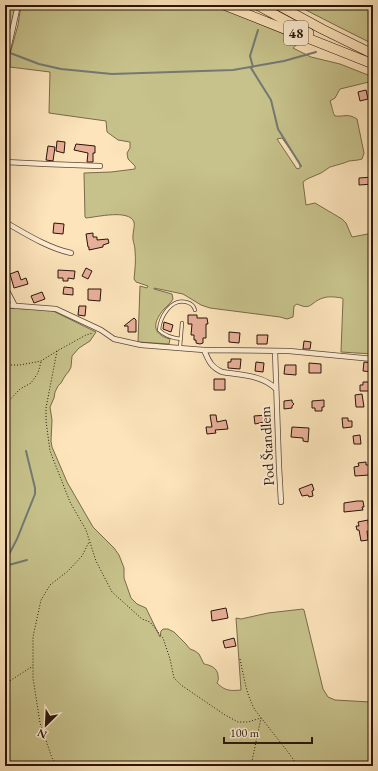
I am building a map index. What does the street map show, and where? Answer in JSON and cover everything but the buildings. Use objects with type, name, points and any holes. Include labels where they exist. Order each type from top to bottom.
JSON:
[{"type":"highway","name":"48","points":[[224,5],[371,60]]},
{"type":"highway","points":[[257,5],[341,49],[371,60]]},
{"type":"highway","points":[[278,5],[322,29]]},
{"type":"highway","points":[[283,5],[371,60]]},
{"type":"street","points":[[5,94],[6,61],[18,5]]},
{"type":"street","points":[[5,162],[100,166]]},
{"type":"street","points":[[5,222],[59,250],[71,253]]},
{"type":"street","points":[[5,287],[14,306]]},
{"type":"street","points":[[5,305],[56,309],[101,330],[114,339],[141,345],[204,350],[289,351],[373,360]]},
{"type":"street","name":"Pod Štandlem","points":[[204,350],[210,363],[215,369],[222,372],[264,380],[272,384],[276,389]]},
{"type":"street","name":"Pod Štandlem","points":[[275,351],[281,502]]},
{"type":"street","points":[[373,409],[371,423],[373,430]]},
{"type":"street","points":[[373,492],[373,508]]},
{"type":"lane","points":[[181,339],[170,337],[159,330],[159,324],[163,315],[173,303],[178,302],[185,301],[194,307],[195,310]]},
{"type":"lane","points":[[180,348],[182,323]]},
{"type":"path","points":[[5,365],[20,365],[41,361],[86,335],[101,330]]},
{"type":"path","points":[[57,351],[46,408],[46,421],[50,451],[70,502],[86,530],[96,561],[112,592],[142,619],[150,622],[163,638],[174,678],[181,685],[238,722],[248,722],[261,718]]},
{"type":"path","points":[[5,405],[20,389],[31,383],[38,373],[41,361]]},
{"type":"path","points":[[58,766],[52,758],[40,723],[33,678],[33,637],[41,600],[50,585],[68,571],[82,556],[89,542]]},
{"type":"path","points":[[240,659],[250,703],[298,766]]},
{"type":"path","points":[[5,684],[33,666]]},
{"type":"path","points":[[251,766],[261,718]]},
{"type":"shaded area","points":[[5,5],[16,5],[13,17],[14,20],[5,53],[5,43],[9,35],[7,30],[5,38]]},
{"type":"shaded area","points":[[21,5],[213,5],[301,41],[293,48],[311,57],[340,64],[373,77],[373,81],[340,89],[335,98],[330,101],[335,116],[348,116],[357,119],[364,153],[362,159],[349,161],[330,167],[303,182],[306,205],[315,203],[342,219],[346,223],[352,237],[373,233],[373,354],[341,352],[343,299],[332,297],[323,298],[306,307],[297,304],[294,306],[293,317],[287,319],[210,308],[201,305],[183,294],[154,288],[172,294],[173,299],[160,314],[156,323],[157,331],[164,337],[170,339],[169,344],[138,342],[140,286],[147,288],[148,286],[136,282],[134,279],[134,222],[131,218],[120,215],[85,217],[84,173],[135,169],[135,166],[128,159],[127,153],[130,148],[130,142],[118,140],[107,132],[106,121],[49,113],[50,72],[10,67],[10,54],[18,25]],"holes":[[[282,138],[299,162],[300,168],[297,169],[277,139]]]},
{"type":"shaded area","points":[[296,5],[373,5],[373,44],[341,28]]},
{"type":"shaded area","points":[[5,308],[51,310],[96,332],[90,341],[79,348],[72,356],[71,367],[55,392],[50,407],[52,420],[52,447],[67,482],[93,527],[119,555],[124,568],[124,578],[131,598],[137,604],[146,608],[160,637],[163,629],[168,629],[174,632],[190,649],[199,654],[204,664],[211,666],[217,671],[217,683],[220,686],[228,690],[241,690],[236,618],[241,619],[268,613],[303,609],[323,689],[328,697],[335,700],[370,702],[373,713],[373,766],[5,766]]},
{"type":"waterway","points":[[253,67],[250,56],[258,30]]},
{"type":"waterway","points":[[5,51],[39,64],[61,69],[112,74],[233,70],[284,61],[316,52]]},
{"type":"waterway","points":[[251,68],[271,100],[278,129],[301,166]]},
{"type":"waterway","points":[[5,562],[17,539],[35,494],[35,488],[26,451]]},
{"type":"waterway","points":[[5,566],[27,560]]}]
